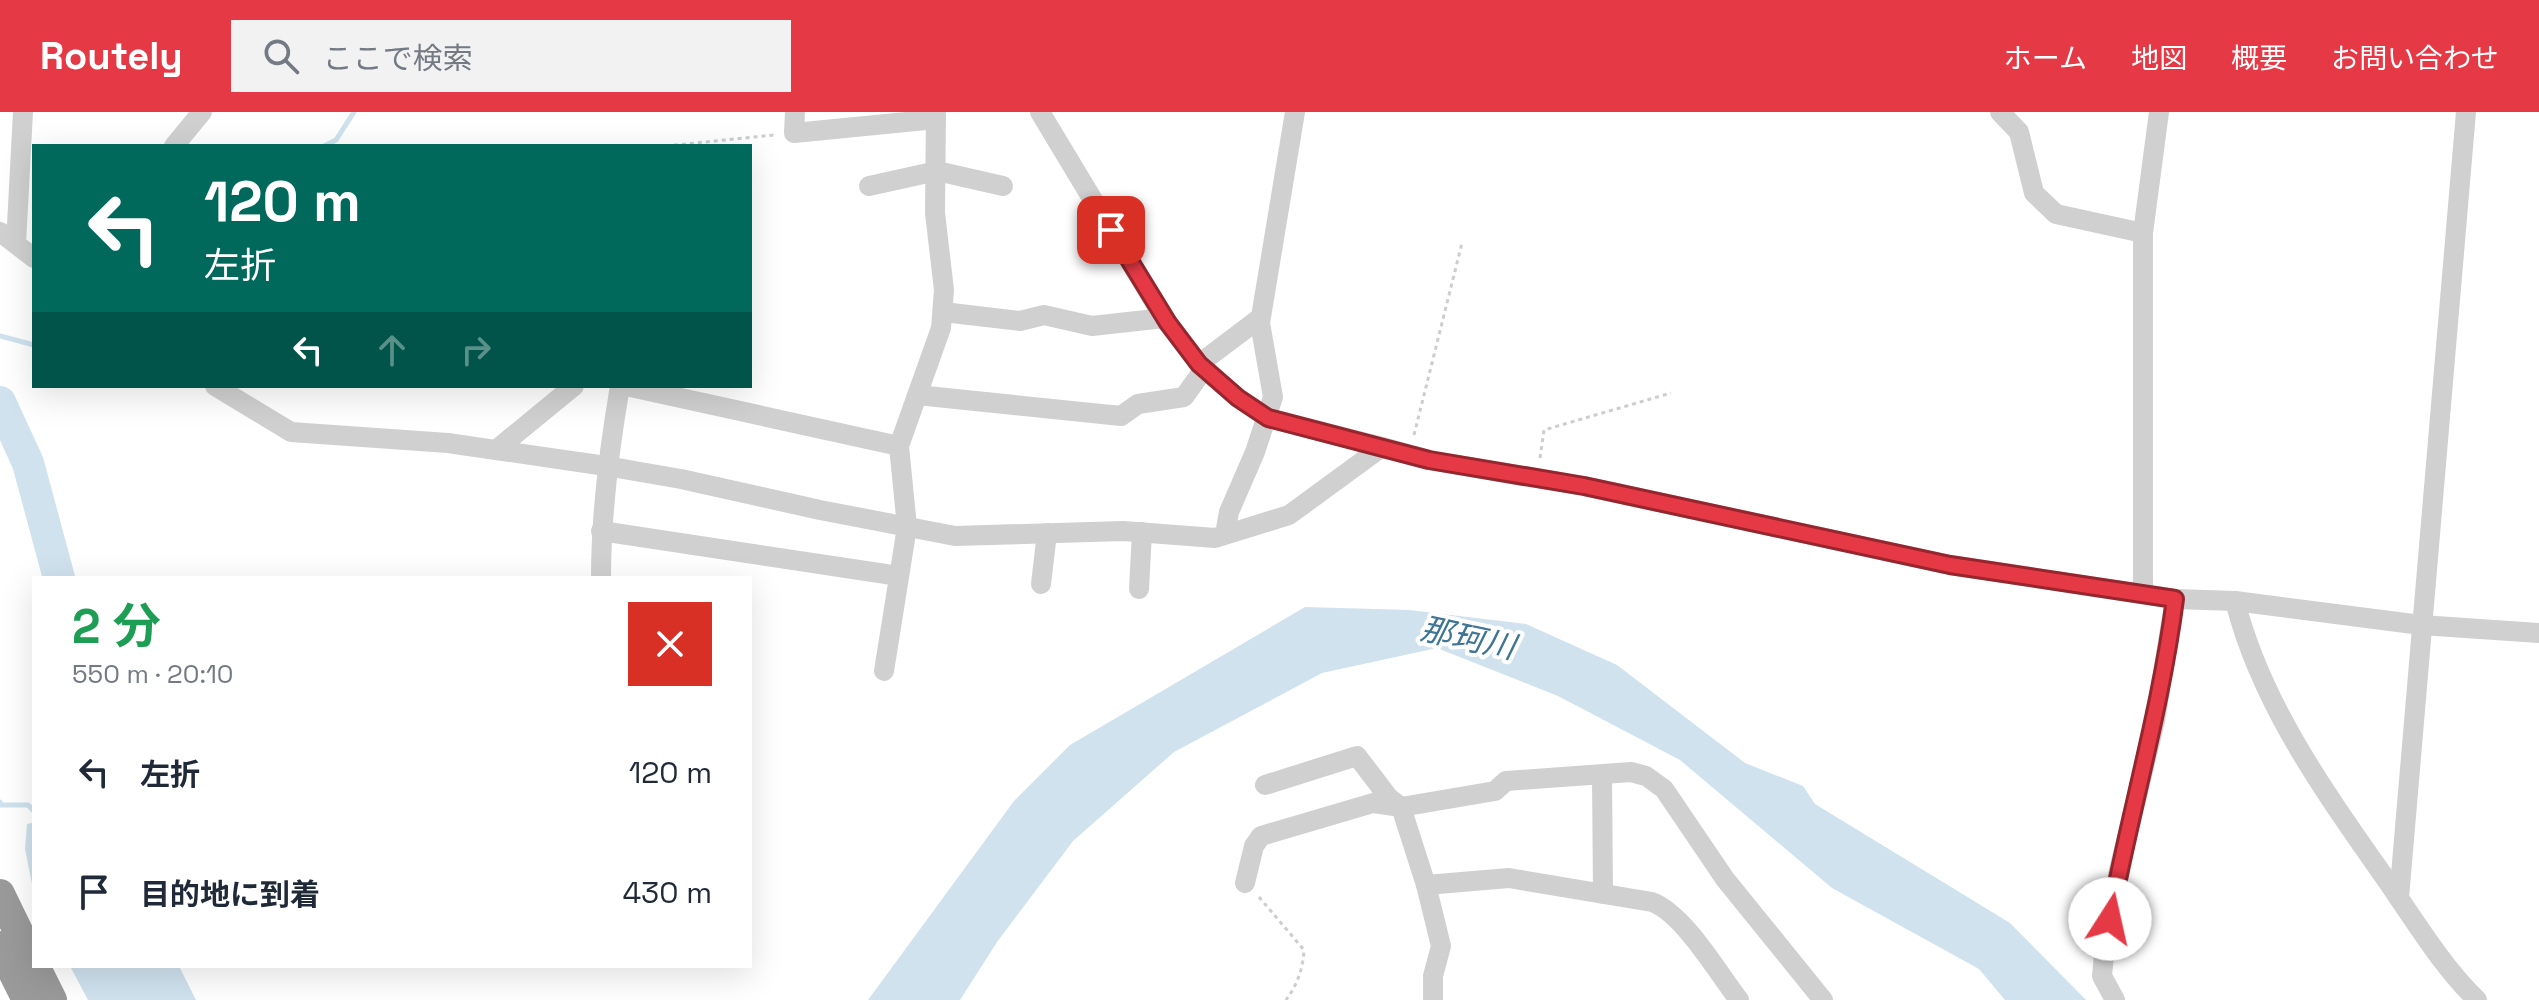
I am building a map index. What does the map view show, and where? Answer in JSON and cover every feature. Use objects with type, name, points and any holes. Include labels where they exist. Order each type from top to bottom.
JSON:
[{"type":"highway","points":[[0,894],[32,961]]},
{"type":"highway","points":[[0,946],[27,1000]]},
{"type":"highway","points":[[36,968],[52,1000]]},
{"type":"street","points":[[22,247],[23,112]]},
{"type":"street","points":[[176,144],[202,112]]},
{"type":"street","points":[[1040,112],[1164,318],[1202,366],[1238,398],[1268,418],[1409,454],[1950,565],[2175,599],[2235,601],[2421,625],[2539,633]]},
{"type":"street","points":[[1225,534],[1229,512],[1268,418],[1273,397],[1260,318],[1295,112]]},
{"type":"street","points":[[2000,112],[2019,132],[2034,193],[2056,214],[2143,233]]},
{"type":"street","points":[[2143,594],[2143,233],[2159,112]]},
{"type":"street","points":[[2399,898],[2466,112]]},
{"type":"street","points":[[794,122],[936,116],[935,213],[944,290],[943,312],[941,328],[899,446],[907,527],[884,671]]},
{"type":"street","points":[[869,186],[937,171],[1003,186]]},
{"type":"street","points":[[943,312],[1020,321],[1044,315],[1092,326],[1164,318]]},
{"type":"street","points":[[917,395],[1121,416],[1138,404],[1184,397],[1202,366],[1260,318]]},
{"type":"street","points":[[218,388],[291,432],[448,443],[606,466],[955,536],[1142,532],[1215,538],[1289,515],[1382,447]]},
{"type":"street","points":[[496,450],[570,388]]},
{"type":"street","points":[[601,576],[606,466],[623,388]]},
{"type":"street","points":[[632,388],[899,446]]},
{"type":"street","points":[[601,531],[899,576]]},
{"type":"street","points":[[1139,589],[1142,532]]},
{"type":"street","points":[[1041,584],[1047,533]]},
{"type":"street","points":[[2115,1000],[2102,976],[2105,944],[2119,870],[2155,721],[2175,599]]},
{"type":"street","points":[[2235,601],[2244,637],[2283,720],[2323,787],[2399,898],[2477,1000]]},
{"type":"street","points":[[1265,785],[1357,756],[1389,798],[1401,807],[1426,885],[1441,946],[1433,976],[1433,1000]]},
{"type":"street","points":[[1245,883],[1254,846],[1261,836],[1373,803],[1401,807],[1495,791],[1506,781],[1631,772],[1646,776],[1664,789],[1725,879],[1823,1000]]},
{"type":"street","points":[[1602,776],[1603,894]]},
{"type":"street","points":[[1426,885],[1509,878],[1662,905],[1684,927],[1739,1000]]},
{"type":"path","points":[[677,144],[794,122]]},
{"type":"path","points":[[1409,454],[1462,243]]},
{"type":"path","points":[[1537,478],[1544,430],[1671,393]]},
{"type":"path","points":[[1245,883],[1281,920],[1304,950],[1303,966],[1286,1000]]},
{"type":"water","points":[[1305,607],[1409,610],[1526,624],[1617,665],[1745,763],[1803,786],[1815,804],[2010,923],[2086,1000],[2005,1000],[1979,969],[1832,888],[1680,760],[1558,696],[1437,648],[1322,673],[1174,752],[1073,841],[997,942],[960,1000],[868,1000],[1014,801],[1070,745]]},
{"type":"water","points":[[32,823],[32,884],[25,849],[27,824]]},
{"type":"water","points":[[71,968],[180,968],[196,1000],[88,1000]]},
{"type":"waterway","points":[[328,144],[336,140],[354,112]]},
{"type":"waterway","points":[[0,336],[32,344]]},
{"type":"waterway","name":"那珂川","points":[[0,402],[28,463],[58,576]]},
{"type":"waterway","points":[[0,802],[1,805],[28,805],[32,809]]},
{"type":"route","points":[[1111,230],[1168,323],[1199,364],[1238,398],[1268,418],[1429,460],[1584,486],[1950,565],[2175,599],[2155,721],[2110,919]]}]
